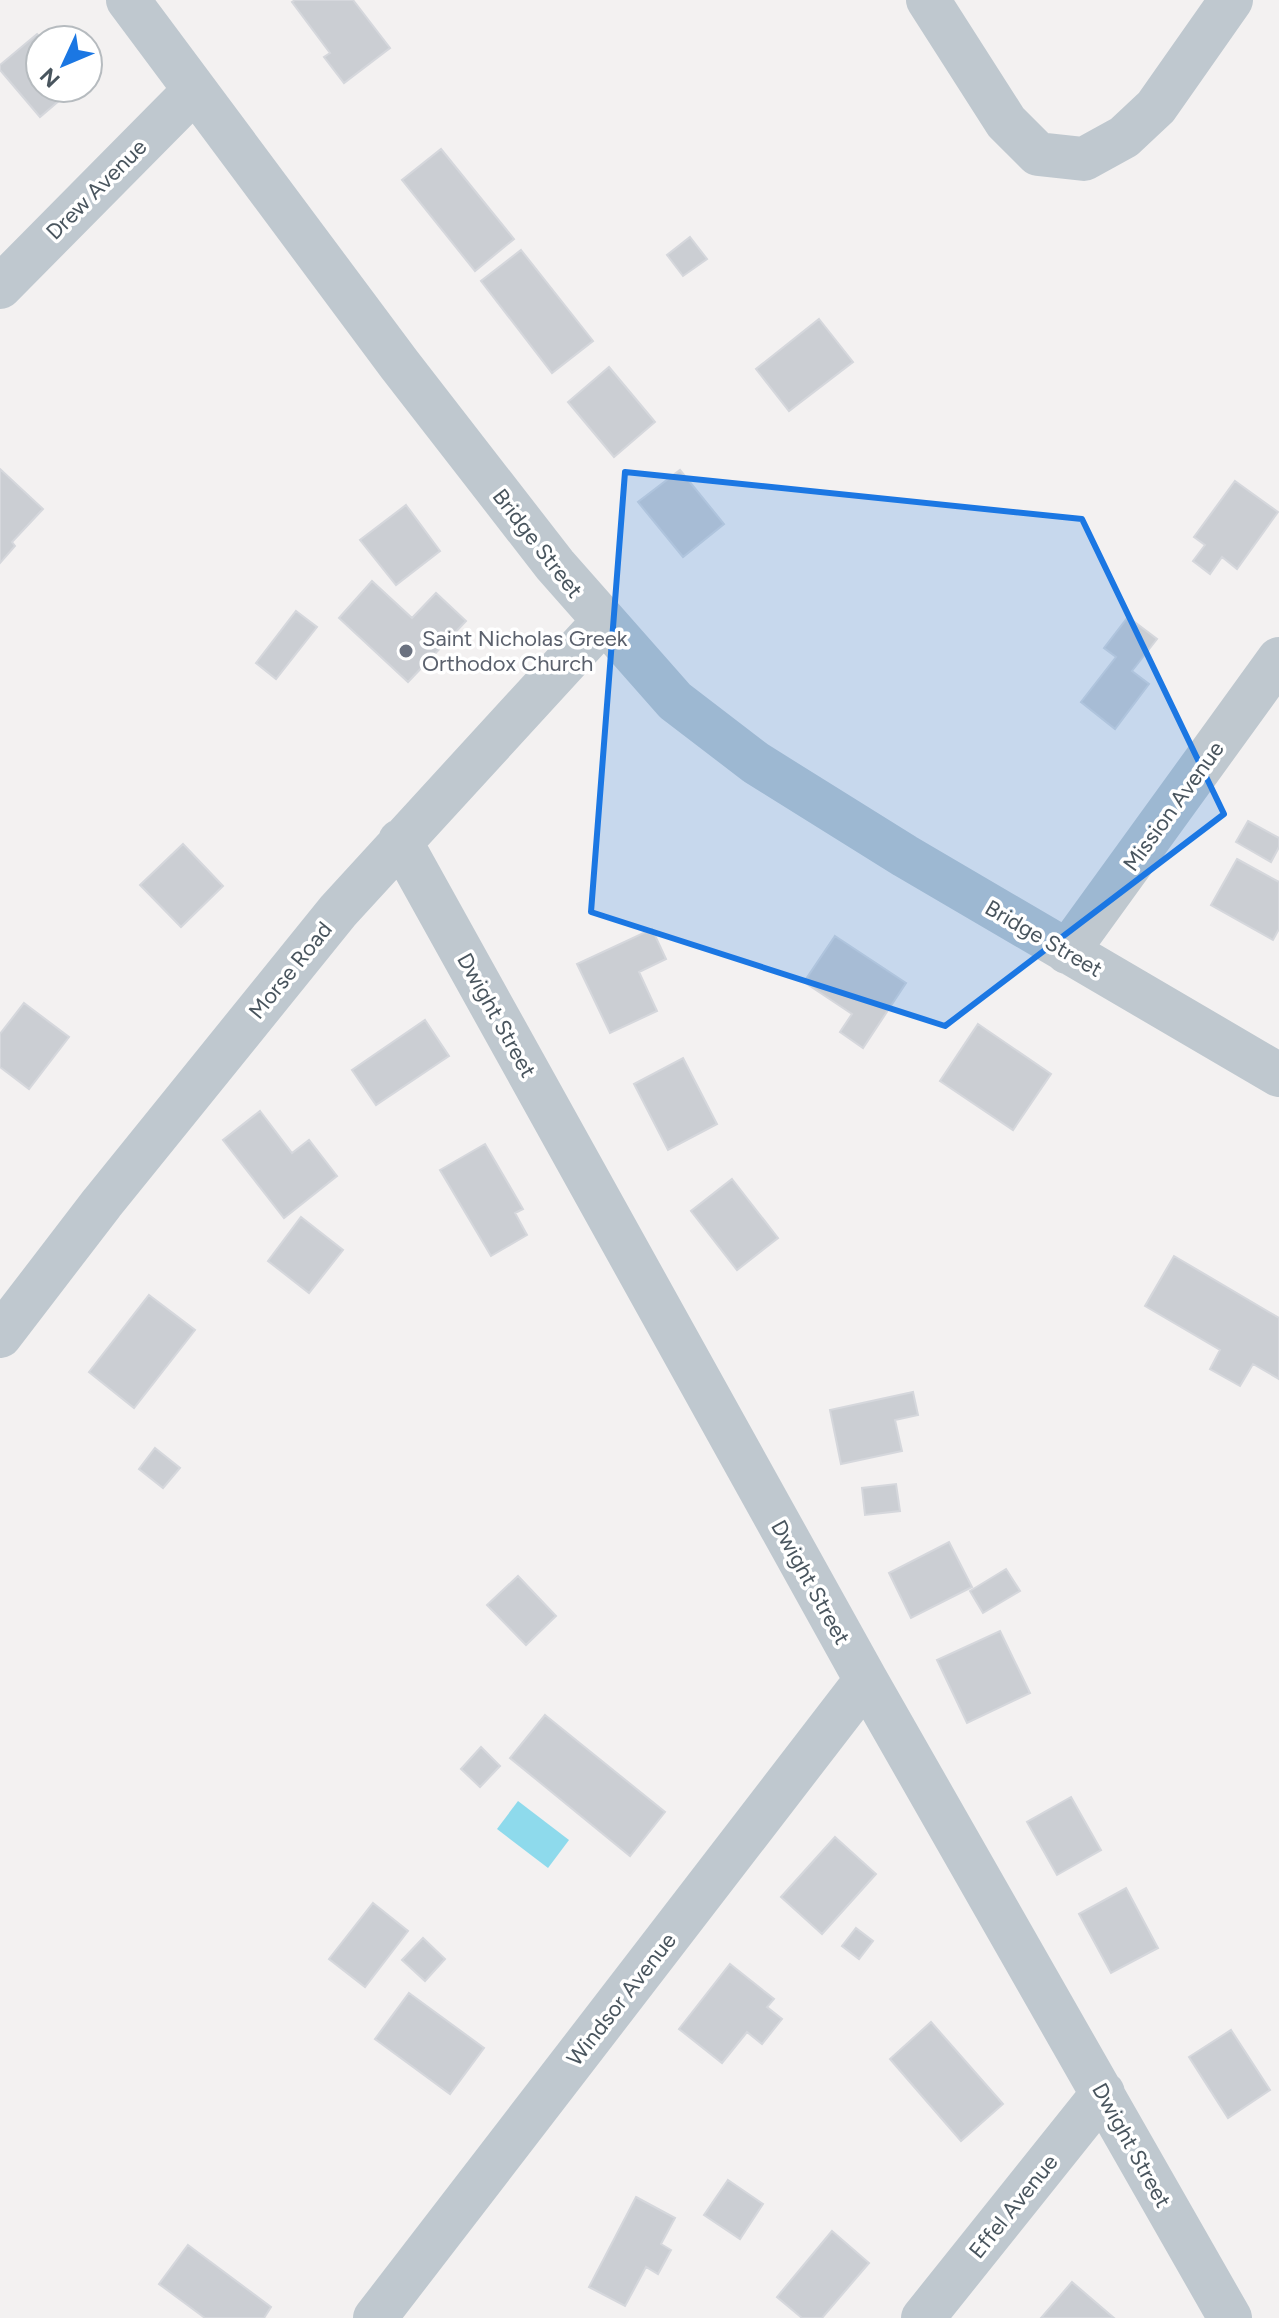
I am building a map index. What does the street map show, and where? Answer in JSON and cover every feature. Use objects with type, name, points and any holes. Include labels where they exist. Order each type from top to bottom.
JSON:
[{"type":"street","name":"Bridge Street","points":[[128,0],[399,364],[602,623],[675,701],[756,763],[1067,952],[1279,1075]]},
{"type":"street","points":[[928,0],[1006,122],[1038,154],[1084,159],[1124,137],[1156,107],[1231,0]]},
{"type":"street","name":"Drew Avenue","points":[[0,287],[194,91]]},
{"type":"street","name":"Morse Road","points":[[0,1336],[338,911],[602,623]]},
{"type":"street","name":"Mission Avenue","points":[[1067,952],[1279,659]]},
{"type":"street","name":"Dwight Street","points":[[400,841],[866,1680],[1230,2318]]},
{"type":"street","name":"Windsor Avenue","points":[[375,2318],[866,1680]]},
{"type":"street","name":"Effel Avenue","points":[[923,2318],[1103,2093]]},
{"type":"highlighted area","points":[[625,472],[1082,519],[1224,814],[945,1026],[591,912]]},
{"type":"water","points":[[518,1801],[569,1840],[548,1868],[497,1829]]},
{"type":"building","points":[[353,0],[390,48],[344,83],[324,57],[330,53],[292,2]]},
{"type":"building","points":[[24,45],[24,98],[0,70],[0,65]]},
{"type":"building","points":[[29,104],[55,104],[40,117]]},
{"type":"building","points":[[441,149],[514,239],[475,271],[402,180]]},
{"type":"building","points":[[690,237],[707,259],[683,276],[667,255]]},
{"type":"building","points":[[521,250],[593,341],[552,373],[481,281]]},
{"type":"building","points":[[819,319],[853,362],[789,411],[756,369]]},
{"type":"building","points":[[609,367],[655,422],[614,457],[568,402]]},
{"type":"building","points":[[0,469],[43,509],[12,542],[15,546],[0,563]]},
{"type":"building","points":[[680,470],[724,524],[683,557],[638,502]]},
{"type":"building","points":[[1235,481],[1278,512],[1237,569],[1222,557],[1210,574],[1193,561],[1205,545],[1194,537]]},
{"type":"building","points":[[406,505],[440,551],[396,585],[360,540]]},
{"type":"building","name":"Saint Nicholas Greek Orthodox Church","points":[[372,581],[412,618],[436,593],[466,621],[408,682],[339,618]]},
{"type":"building","points":[[296,611],[317,627],[276,679],[256,663]]},
{"type":"building","points":[[1128,617],[1157,639],[1132,671],[1149,684],[1115,729],[1081,702],[1116,657],[1104,648]]},
{"type":"building","points":[[1248,821],[1279,838],[1279,847],[1271,862],[1236,842]]},
{"type":"building","points":[[183,844],[223,886],[181,927],[140,885]]},
{"type":"building","points":[[1237,859],[1279,882],[1279,929],[1273,940],[1211,905]]},
{"type":"building","points":[[652,929],[666,959],[639,972],[657,1011],[610,1033],[577,964]]},
{"type":"building","points":[[835,936],[906,983],[863,1048],[840,1032],[852,1014],[804,982]]},
{"type":"building","points":[[24,1003],[69,1037],[29,1089],[0,1067],[0,1034]]},
{"type":"building","points":[[425,1020],[449,1056],[376,1105],[352,1070]]},
{"type":"building","points":[[978,1024],[1051,1074],[1013,1130],[940,1081]]},
{"type":"building","points":[[683,1058],[717,1124],[668,1150],[634,1084]]},
{"type":"building","points":[[260,1111],[292,1153],[309,1140],[337,1176],[284,1218],[223,1140]]},
{"type":"building","points":[[485,1144],[523,1209],[515,1213],[527,1235],[491,1256],[440,1170]]},
{"type":"building","points":[[732,1179],[778,1238],[737,1270],[691,1211]]},
{"type":"building","points":[[301,1217],[343,1250],[309,1293],[268,1261]]},
{"type":"building","points":[[1174,1256],[1279,1318],[1279,1379],[1253,1364],[1240,1386],[1210,1369],[1220,1350],[1145,1306]]},
{"type":"building","points":[[149,1295],[195,1330],[134,1408],[89,1372]]},
{"type":"building","points":[[913,1392],[918,1415],[895,1420],[902,1451],[841,1464],[830,1410]]},
{"type":"building","points":[[155,1448],[180,1468],[163,1488],[139,1469]]},
{"type":"building","points":[[896,1484],[900,1511],[865,1515],[862,1488]]},
{"type":"building","points":[[949,1542],[972,1587],[911,1618],[889,1573]]},
{"type":"building","points":[[1006,1569],[1020,1591],[983,1613],[970,1591]]},
{"type":"building","points":[[518,1576],[556,1616],[526,1645],[487,1605]]},
{"type":"building","points":[[1000,1631],[1030,1693],[967,1723],[937,1660]]},
{"type":"building","points":[[545,1715],[665,1812],[630,1856],[510,1758]]},
{"type":"building","points":[[481,1747],[500,1766],[480,1787],[461,1769]]},
{"type":"building","points":[[1071,1797],[1101,1850],[1057,1875],[1027,1822]]},
{"type":"building","points":[[835,1837],[876,1874],[822,1934],[781,1897]]},
{"type":"building","points":[[1126,1888],[1158,1948],[1111,1973],[1079,1914]]},
{"type":"building","points":[[373,1903],[408,1931],[365,1987],[329,1959]]},
{"type":"building","points":[[856,1928],[873,1941],[859,1959],[842,1946]]},
{"type":"building","points":[[423,1938],[445,1959],[425,1981],[402,1960]]},
{"type":"building","points":[[730,1964],[774,1999],[767,2007],[782,2019],[762,2044],[747,2032],[722,2063],[679,2029]]},
{"type":"building","points":[[409,1993],[484,2048],[450,2094],[375,2039]]},
{"type":"building","points":[[931,2022],[1003,2104],[961,2141],[890,2059]]},
{"type":"building","points":[[1231,2030],[1270,2090],[1228,2118],[1189,2057]]},
{"type":"building","points":[[728,2180],[763,2204],[740,2239],[704,2215]]},
{"type":"building","points":[[636,2197],[675,2218],[661,2244],[671,2250],[658,2274],[646,2267],[625,2306],[589,2287]]},
{"type":"building","points":[[832,2231],[869,2263],[822,2318],[802,2318],[777,2297]]},
{"type":"building","points":[[188,2245],[271,2307],[264,2318],[205,2318],[159,2284]]},
{"type":"building","points":[[1072,2282],[1114,2318],[1041,2318]]},
{"type":"place","name":"Saint Nicholas Greek Orthodox Church","points":[[406,651]]}]
